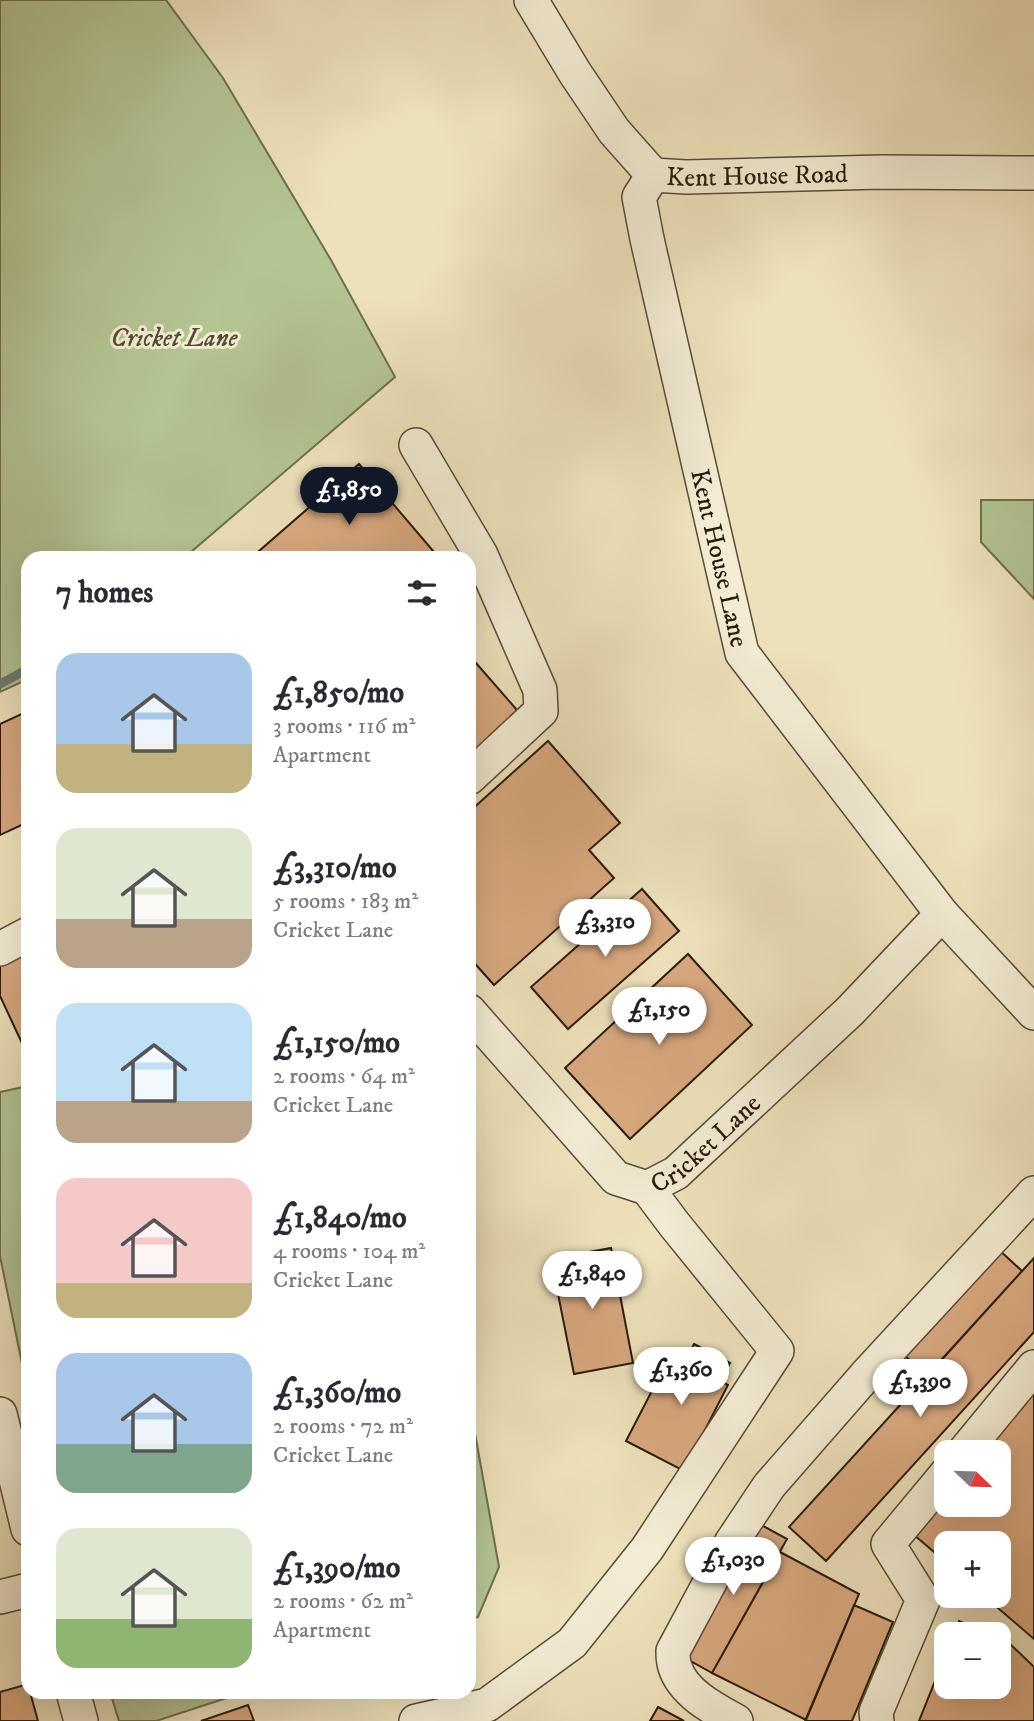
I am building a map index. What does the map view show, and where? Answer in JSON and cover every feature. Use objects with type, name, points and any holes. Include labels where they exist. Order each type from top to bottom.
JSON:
[{"type":"street","name":"Kent House Road","points":[[531,0],[614,131],[653,175],[686,177],[881,172],[1034,173]]},
{"type":"street","name":"Kent House Lane","points":[[653,175],[639,197],[742,653],[943,914],[1034,1013]]},
{"type":"street","points":[[416,445],[470,551]]},
{"type":"street","points":[[476,562],[540,690],[541,711],[476,771]]},
{"type":"street","name":"Cricket Lane","points":[[476,1019],[616,1178],[648,1188],[676,1173],[727,1126],[850,1011],[943,914]]},
{"type":"street","points":[[0,949],[21,938]]},
{"type":"street","points":[[416,1721],[487,1705],[572,1643],[647,1549],[778,1351],[674,1224],[648,1188]]},
{"type":"street","points":[[736,1721],[713,1709],[684,1685],[674,1667],[673,1651],[731,1543],[769,1486],[866,1375],[1034,1193]]},
{"type":"street","points":[[974,1440],[1034,1367]]},
{"type":"street","points":[[0,1414],[21,1500]]},
{"type":"street","points":[[877,1721],[876,1712],[923,1600],[888,1544],[934,1489]]},
{"type":"street","points":[[0,1597],[21,1592]]},
{"type":"street","points":[[74,1699],[81,1721]]},
{"type":"green space","name":"Cricket Lane","points":[[0,0],[166,0],[223,78],[331,260],[395,377],[192,551],[21,551],[21,682],[0,692]]},
{"type":"green space","points":[[981,500],[1034,500],[1034,599],[981,542]]},
{"type":"green space","points":[[21,1088],[21,1359],[0,1256],[0,1092]]},
{"type":"green space","points":[[476,1439],[499,1567],[476,1618]]},
{"type":"green space","points":[[112,1699],[224,1699],[156,1721],[119,1721]]},
{"type":"building","points":[[359,464],[433,551],[259,551]]},
{"type":"building","points":[[476,663],[524,718],[476,760]]},
{"type":"building","points":[[21,714],[21,825],[0,835],[0,724]]},
{"type":"building","points":[[548,741],[620,823],[589,850],[614,878],[494,985],[476,965],[476,806]]},
{"type":"building","points":[[642,889],[679,931],[568,1029],[531,987]]},
{"type":"building","points":[[21,952],[21,1041],[0,996],[0,962]]},
{"type":"building","points":[[688,954],[752,1025],[630,1139],[565,1068]]},
{"type":"building","points":[[611,1248],[633,1363],[574,1374],[551,1259]]},
{"type":"building","points":[[997,1248],[1022,1271],[927,1376],[902,1353]]},
{"type":"building","points":[[1034,1258],[1034,1332],[826,1561],[789,1527]]},
{"type":"building","points":[[694,1344],[730,1363],[720,1381],[728,1385],[684,1471],[626,1441],[671,1354],[685,1362]]},
{"type":"building","points":[[1034,1382],[1034,1639],[998,1608],[1011,1608],[1011,1531],[934,1531],[934,1552],[907,1529],[934,1498],[934,1517],[1012,1517],[1012,1440],[983,1440]]},
{"type":"building","points":[[754,1521],[787,1539],[712,1673],[680,1655]]},
{"type":"building","points":[[780,1552],[859,1594],[806,1720],[712,1673]]},
{"type":"building","points":[[854,1605],[893,1622],[852,1721],[805,1721]]},
{"type":"building","points":[[1011,1645],[1034,1667],[1034,1721],[919,1721],[934,1684],[934,1699],[1011,1699]]},
{"type":"building","points":[[21,1686],[21,1699],[32,1699],[38,1721],[0,1721],[0,1692]]},
{"type":"building","points":[[248,1705],[254,1721],[201,1721]]},
{"type":"building","points":[[658,1707],[684,1721],[650,1721]]},
{"type":"waterway","points":[[0,684],[21,673]]}]
